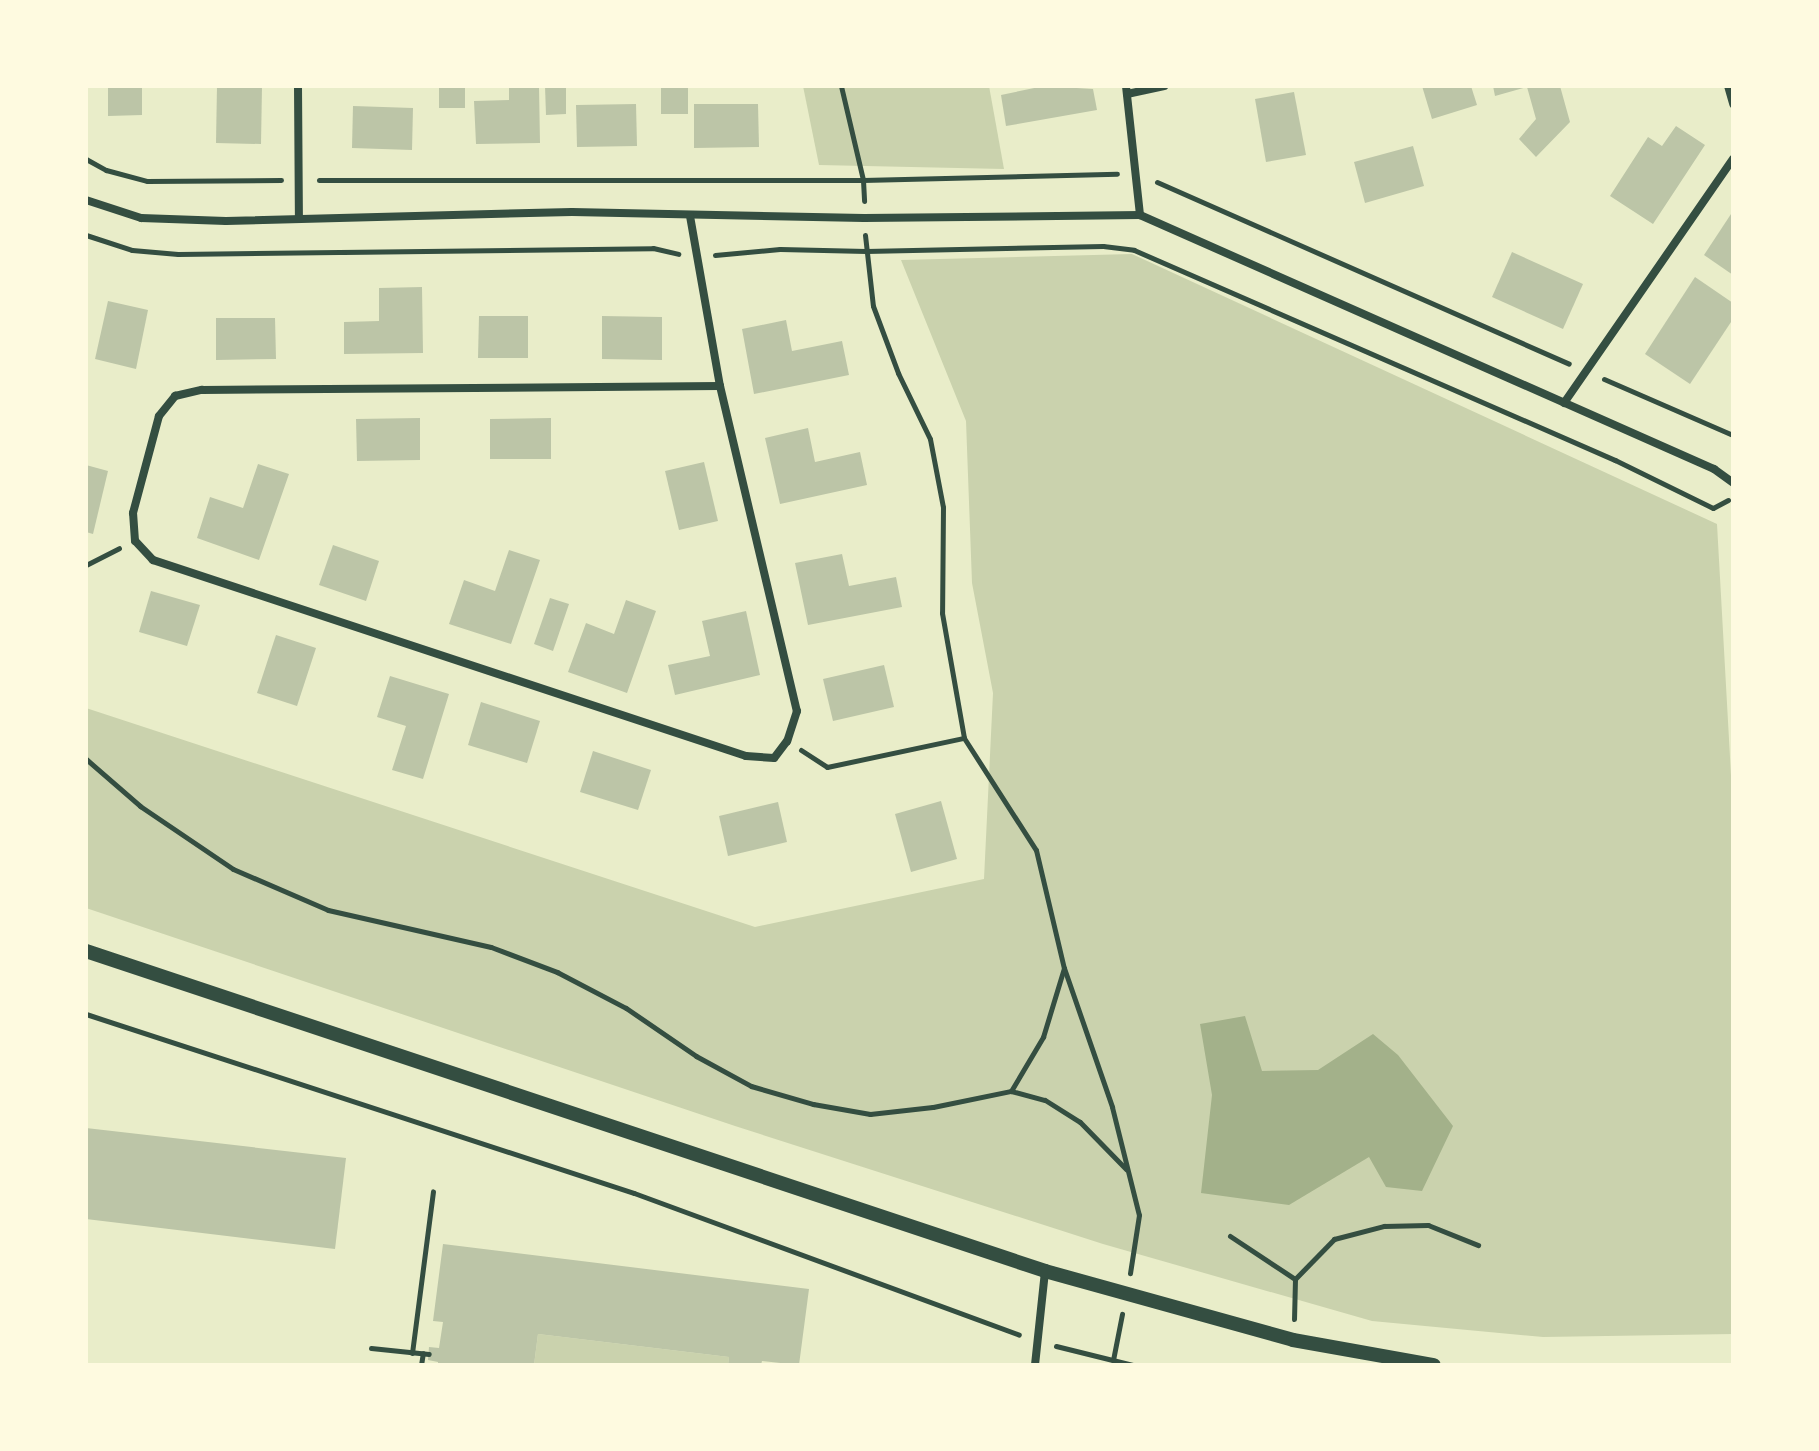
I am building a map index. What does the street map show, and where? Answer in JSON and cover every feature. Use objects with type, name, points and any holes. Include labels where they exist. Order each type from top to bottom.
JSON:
[{"type":"street","points":[[298,86],[299,218]]},
{"type":"street","points":[[1140,215],[1127,90],[1164,86]]},
{"type":"street","points":[[1728,86],[1733,104]]},
{"type":"street","points":[[1564,403],[1733,159]]},
{"type":"street","points":[[86,200],[141,218],[572,212],[864,218],[1140,215],[1714,469],[1733,483]]},
{"type":"street","points":[[690,216],[720,386],[797,711],[787,741],[774,758],[746,756],[153,560],[135,541],[133,513],[159,416],[175,396],[202,390],[720,386]]},
{"type":"street","points":[[86,951],[1045,1271],[1293,1340],[1434,1365]]},
{"type":"street","points":[[1035,1365],[1045,1271]]},
{"type":"path","points":[[841,86],[863,180],[866,251],[873,306],[933,453],[943,507],[942,613],[964,738],[1036,850],[1064,968],[1112,1107],[1139,1215],[1113,1360]]},
{"type":"path","points":[[86,235],[132,250],[178,254],[653,248],[696,257],[780,249],[866,251],[1103,246],[1134,250],[1615,460],[1713,508],[1733,498]]},
{"type":"path","points":[[1725,431],[1733,427]]},
{"type":"path","points":[[86,565],[135,541]]},
{"type":"path","points":[[787,741],[827,767],[964,738]]},
{"type":"path","points":[[86,759],[140,806],[233,869],[328,910],[491,947],[557,972],[626,1008],[696,1056],[751,1086],[813,1104],[870,1114],[933,1107],[1011,1091],[1045,1100],[1080,1122],[1128,1171]]},
{"type":"path","points":[[1011,1091],[1043,1037],[1064,968]]},
{"type":"path","points":[[86,1014],[634,1193],[1037,1342],[1133,1365]]},
{"type":"path","points":[[412,1353],[433,1191]]},
{"type":"path","points":[[1293,1340],[1295,1279],[1334,1239],[1384,1226],[1428,1225],[1478,1245]]},
{"type":"path","points":[[1230,1236],[1295,1279]]},
{"type":"path","points":[[371,1348],[426,1354],[421,1365]]},
{"type":"shaded area","points":[[803,86],[989,86],[1004,169],[819,165]]},
{"type":"shaded area","points":[[1132,254],[1717,524],[1733,811],[1733,1334],[1543,1337],[1372,1321],[1103,1244],[735,1126],[86,908],[86,708],[755,927],[984,879],[993,693],[972,583],[966,421],[901,260]]},
{"type":"shaded area","points":[[1245,1016],[1262,1071],[1318,1070],[1373,1034],[1398,1055],[1453,1126],[1422,1191],[1386,1187],[1369,1157],[1289,1205],[1201,1193],[1212,1095],[1200,1024]]},
{"type":"shaded area","points":[[538,1334],[729,1357],[728,1365],[534,1365]]},
{"type":"building","points":[[108,86],[142,86],[142,115],[108,116]]},
{"type":"building","points":[[217,86],[262,86],[261,144],[216,143]]},
{"type":"building","points":[[439,86],[465,86],[465,108],[439,108]]},
{"type":"building","points":[[509,86],[539,86],[540,143],[476,144],[474,101],[509,100]]},
{"type":"building","points":[[545,86],[566,86],[566,114],[546,115]]},
{"type":"building","points":[[661,86],[688,86],[688,114],[661,114]]},
{"type":"building","points":[[1044,86],[1093,89],[1097,110],[1006,126],[1001,95]]},
{"type":"building","points":[[1422,86],[1471,86],[1477,105],[1432,119]]},
{"type":"building","points":[[1493,86],[1560,86],[1570,122],[1536,157],[1519,139],[1536,119],[1527,87],[1495,96]]},
{"type":"building","points":[[1294,92],[1306,155],[1266,162],[1255,99]]},
{"type":"building","points":[[636,104],[637,146],[577,147],[576,105]]},
{"type":"building","points":[[694,104],[758,104],[759,147],[694,148]]},
{"type":"building","points":[[353,106],[413,108],[412,150],[352,148]]},
{"type":"building","points":[[1676,126],[1705,145],[1653,224],[1610,196],[1648,137],[1662,146]]},
{"type":"building","points":[[1413,146],[1424,186],[1365,203],[1354,162]]},
{"type":"building","points":[[1733,211],[1733,275],[1704,255]]},
{"type":"building","points":[[1512,252],[1583,284],[1563,329],[1492,297]]},
{"type":"building","points":[[1695,277],[1733,303],[1733,319],[1690,384],[1645,354]]},
{"type":"building","points":[[422,287],[423,353],[344,354],[344,322],[379,321],[379,288]]},
{"type":"building","points":[[108,301],[148,310],[136,369],[95,359]]},
{"type":"building","points":[[479,316],[528,316],[528,358],[478,358]]},
{"type":"building","points":[[602,316],[662,317],[662,360],[602,359]]},
{"type":"building","points":[[216,318],[275,318],[276,359],[216,360]]},
{"type":"building","points":[[786,320],[792,351],[842,341],[849,375],[754,394],[742,329]]},
{"type":"building","points":[[420,418],[420,460],[357,461],[356,419]]},
{"type":"building","points":[[551,418],[551,459],[490,459],[490,419]]},
{"type":"building","points":[[808,428],[815,462],[860,452],[867,485],[780,504],[765,438]]},
{"type":"building","points":[[704,462],[718,521],[679,530],[665,471]]},
{"type":"building","points":[[258,464],[289,474],[259,560],[197,538],[210,497],[243,508]]},
{"type":"building","points":[[86,465],[108,471],[93,534],[86,532]]},
{"type":"building","points":[[333,545],[379,561],[366,601],[319,585]]},
{"type":"building","points":[[509,550],[540,560],[511,644],[449,624],[464,580],[495,591]]},
{"type":"building","points":[[842,554],[849,586],[896,577],[902,607],[808,625],[795,563]]},
{"type":"building","points":[[151,591],[200,605],[187,646],[139,632]]},
{"type":"building","points":[[550,598],[569,604],[553,651],[534,644]]},
{"type":"building","points":[[626,600],[656,611],[627,693],[568,672],[586,623],[614,634]]},
{"type":"building","points":[[746,611],[760,675],[675,695],[668,665],[710,656],[702,621]]},
{"type":"building","points":[[276,635],[316,648],[297,706],[257,693]]},
{"type":"building","points":[[884,665],[894,707],[833,721],[823,679]]},
{"type":"building","points":[[390,676],[449,694],[423,779],[392,770],[406,726],[377,717]]},
{"type":"building","points":[[481,702],[540,721],[527,763],[468,745]]},
{"type":"building","points":[[593,751],[651,770],[638,810],[580,792]]},
{"type":"building","points":[[941,801],[957,859],[911,872],[895,814]]},
{"type":"building","points":[[778,802],[787,842],[728,856],[719,816]]},
{"type":"building","points":[[86,1128],[346,1158],[335,1249],[86,1219]]},
{"type":"building","points":[[443,1244],[809,1289],[799,1365],[762,1361],[761,1365],[728,1365],[729,1357],[538,1334],[534,1365],[438,1365],[438,1362],[428,1360],[429,1347],[439,1348],[443,1322],[433,1321]]}]
